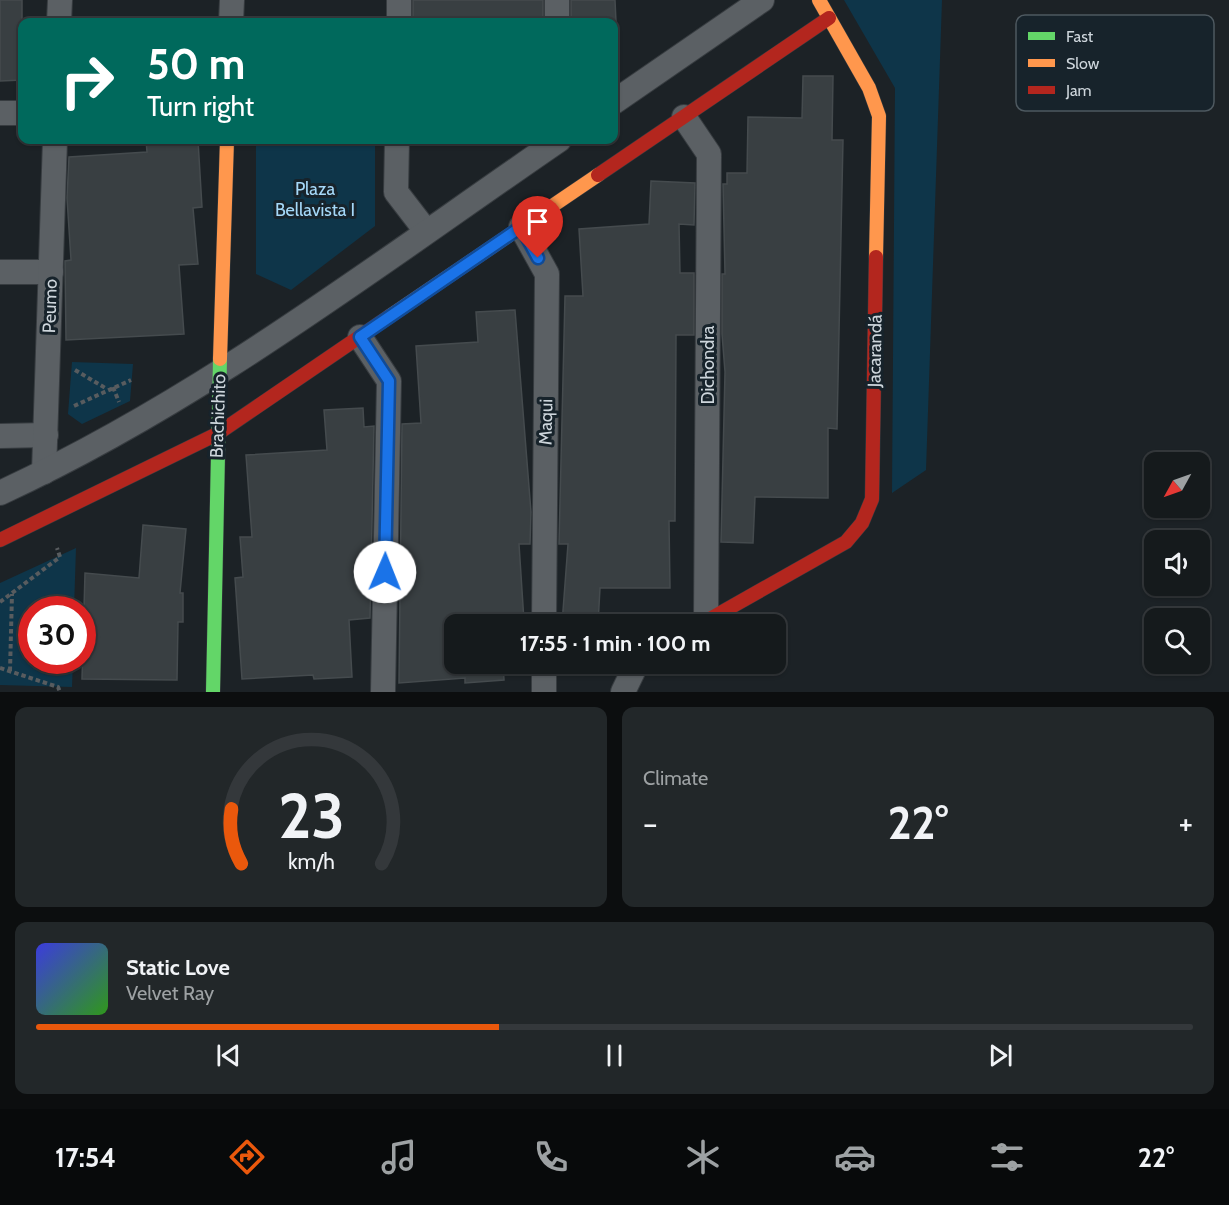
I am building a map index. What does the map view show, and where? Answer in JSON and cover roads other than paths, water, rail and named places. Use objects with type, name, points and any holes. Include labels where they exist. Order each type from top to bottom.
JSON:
[{"type":"street","points":[[59,18],[60,0]]},
{"type":"street","points":[[231,18],[232,0]]},
{"type":"street","points":[[399,0],[399,18]]},
{"type":"street","points":[[557,0],[557,18]]},
{"type":"street","points":[[618,99],[762,0]]},
{"type":"street","name":"Jacarandá","points":[[720,614],[846,542],[862,523],[872,499],[879,116],[869,88],[819,0]]},
{"type":"street","points":[[0,540],[217,434],[829,18]]},
{"type":"street","points":[[0,112],[18,113]]},
{"type":"street","name":"Dichondra","points":[[684,117],[709,154],[704,614]]},
{"type":"street","name":"Peumo","points":[[44,472],[55,144]]},
{"type":"street","name":"Brachichito","points":[[213,692],[217,434],[228,144]]},
{"type":"street","points":[[397,144],[396,192],[426,231]]},
{"type":"street","points":[[0,493],[44,472],[220,372],[553,144]]},
{"type":"street","name":"Maqui","points":[[521,227],[547,274],[544,614]]},
{"type":"street","points":[[0,272],[51,272]]},
{"type":"street","points":[[360,337],[389,381],[383,692]]},
{"type":"street","points":[[0,436],[46,435]]},
{"type":"street","points":[[544,674],[544,692]]},
{"type":"street","points":[[623,692],[632,674]]},
{"type":"park label","name":"Plaza Bellavista I","points":[[315,199]]}]
